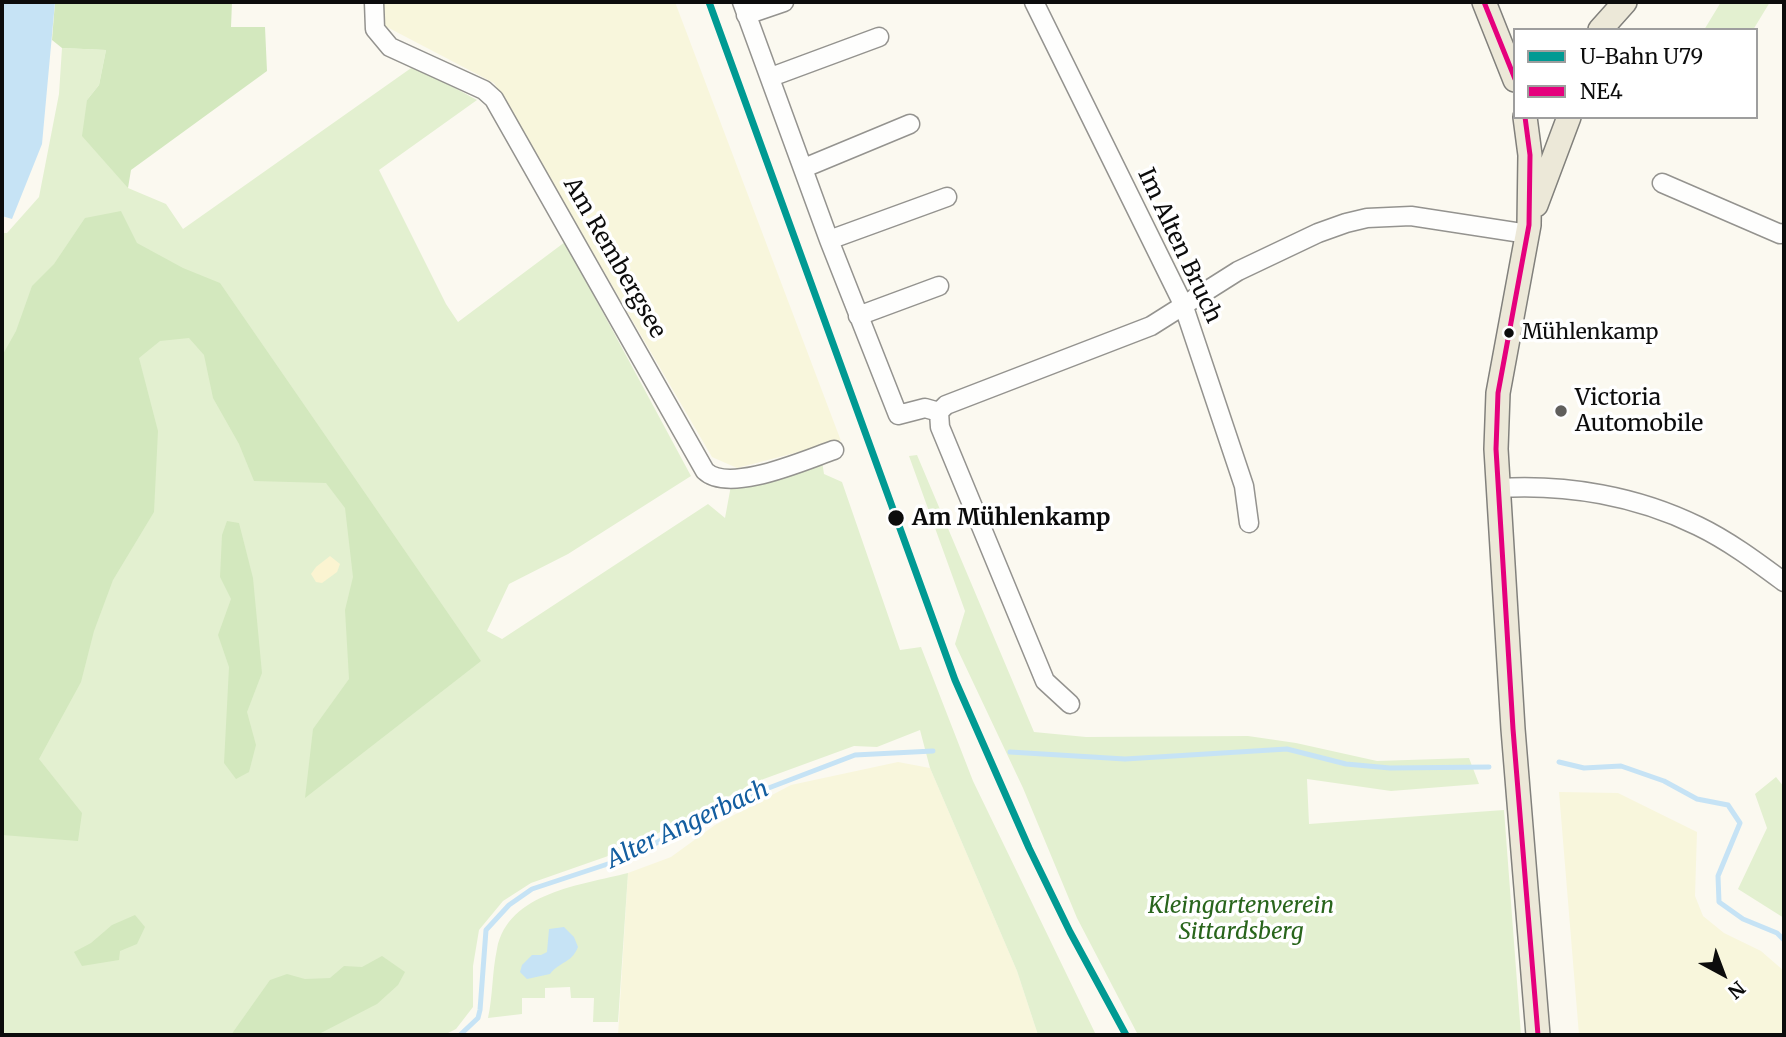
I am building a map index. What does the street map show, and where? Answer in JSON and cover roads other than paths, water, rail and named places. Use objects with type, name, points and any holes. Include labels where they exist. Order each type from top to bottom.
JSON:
[{"type":"main road","points":[[1602,28],[1626,2]]},
{"type":"main road","points":[[1612,28],[1626,2]]},
{"type":"main road","points":[[1486,7],[1513,34]]},
{"type":"main road","points":[[1486,7],[1513,75]]},
{"type":"main road","points":[[1525,119],[1530,156],[1528,229],[1498,393],[1496,449],[1513,729],[1538,1035]]},
{"type":"main road","points":[[1528,229],[1568,119]]},
{"type":"street","name":"Am Rembergsee","points":[[374,2],[375,29],[390,47],[484,90],[494,99],[705,471],[712,477],[732,480],[762,474],[834,450]]},
{"type":"street","points":[[784,2],[744,9],[829,240],[898,415],[925,408],[939,412]]},
{"type":"street","name":"Im Alten Bruch","points":[[1034,2],[1183,304],[1244,486],[1249,523]]},
{"type":"street","points":[[771,77],[879,37]]},
{"type":"street","points":[[804,168],[910,124]]},
{"type":"street","points":[[1662,183],[1780,234],[1784,233]]},
{"type":"street","points":[[829,240],[947,197]]},
{"type":"street","points":[[1070,704],[1045,681],[940,427],[939,412],[946,405],[1151,326],[1238,271],[1318,233],[1367,218],[1422,217],[1528,229]]},
{"type":"street","points":[[858,316],[939,286]]},
{"type":"street","points":[[1499,488],[1528,486],[1569,489],[1609,495],[1655,507],[1699,526],[1746,554],[1784,582]]},
{"type":"water","points":[[2,2],[55,2],[42,144],[12,219],[2,216]]},
{"type":"water","points":[[564,927],[574,937],[578,947],[575,953],[550,974],[527,979],[520,972],[522,965],[532,955],[547,952],[549,929]]},
{"type":"waterway","name":"Alter Angerbach","points":[[1010,752],[1125,759],[1287,749],[1346,764],[1390,768],[1489,767]]},
{"type":"waterway","name":"Alter Angerbach","points":[[460,1035],[478,1018],[480,1010],[486,930],[509,905],[532,889],[638,854],[686,825],[766,789],[855,755],[933,751]]},
{"type":"waterway","name":"Alter Angerbach","points":[[1559,762],[1584,768],[1621,766],[1664,781],[1697,799],[1728,805],[1740,823],[1718,876],[1719,902],[1743,919],[1777,933],[1784,940]]},
{"type":"metro line","name":"U79","points":[[709,2],[955,680],[1029,848],[1070,932],[1126,1035]]},
{"type":"place","name":"Mühlenkamp","points":[[1509,333]]},
{"type":"place","name":"Victoria Automobile","points":[[1561,411]]},
{"type":"place","name":"Am Mühlenkamp","points":[[896,518]]},
{"type":"park label","name":"Kleingartenverein Sittardsberg","points":[[1241,919]]}]
